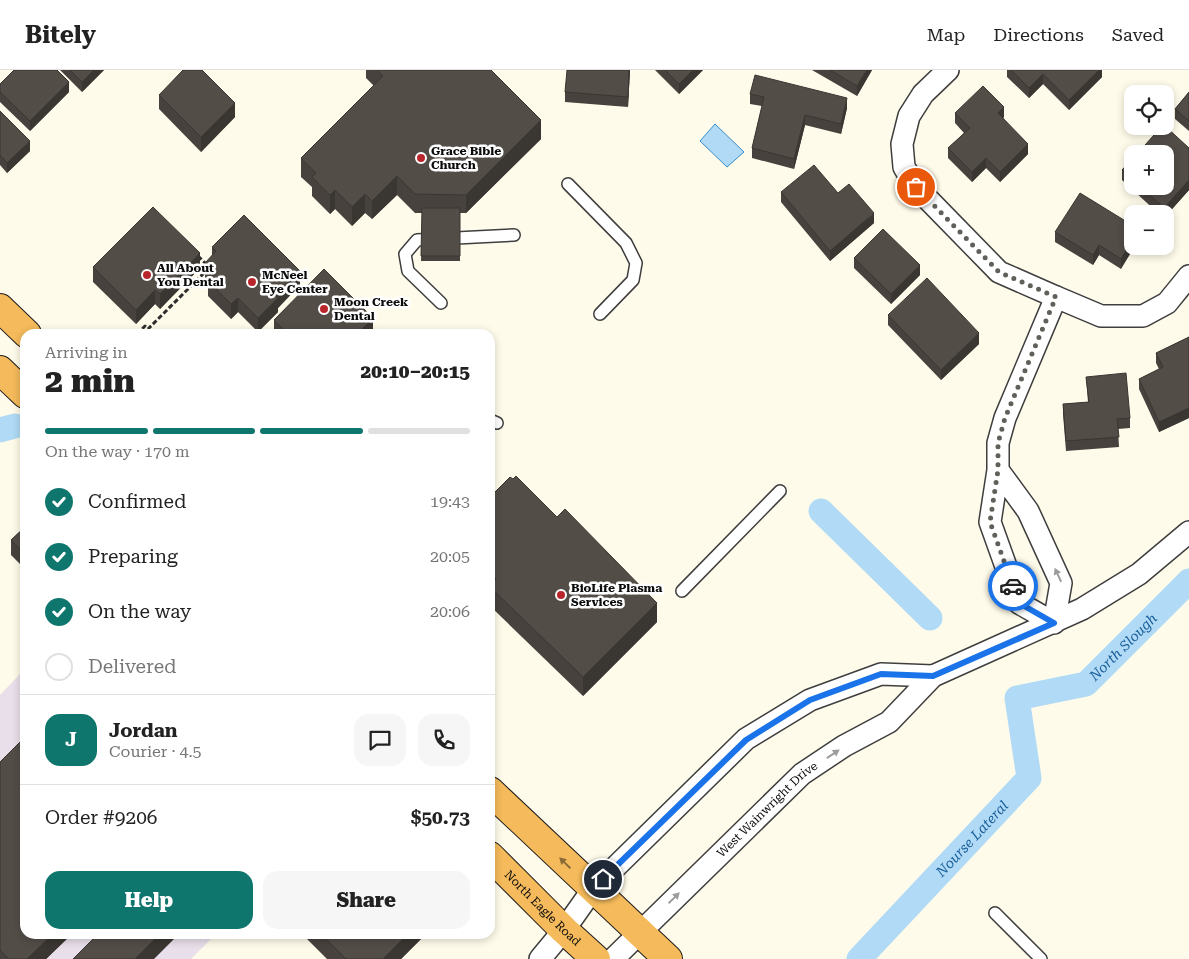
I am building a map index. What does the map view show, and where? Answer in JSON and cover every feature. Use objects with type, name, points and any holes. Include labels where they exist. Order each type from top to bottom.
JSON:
[{"type":"highway","points":[[0,308],[22,329]]},
{"type":"highway","points":[[0,370],[20,389]]},
{"type":"highway","points":[[495,796],[668,959]]},
{"type":"highway","name":"North Eagle Road","points":[[495,861],[596,959]]},
{"type":"street","points":[[948,70],[924,94],[909,116],[902,144],[904,166],[916,187],[999,272],[1101,316],[1143,316],[1168,303],[1189,276]]},
{"type":"street","points":[[998,470],[1028,511],[1061,583],[1054,623],[1019,603],[990,522],[998,470],[998,443],[1005,418],[1056,297]]},
{"type":"street","name":"West Wainwright Drive","points":[[613,959],[802,774],[844,746],[889,722],[933,676],[1082,609],[1139,574],[1189,532]]},
{"type":"street","name":"West Wainwright Drive","points":[[540,959],[564,930],[593,889],[746,740],[810,700],[881,674],[933,676]]},
{"type":"lane","points":[[568,184],[626,243],[636,263],[633,280],[600,314]]},
{"type":"lane","points":[[442,303],[408,271],[405,254],[417,240],[514,235]]},
{"type":"lane","points":[[682,591],[780,491]]},
{"type":"lane","points":[[995,913],[1041,959]]},
{"type":"path","points":[[148,329],[210,267],[197,254]]},
{"type":"shaded area","points":[[20,674],[20,939],[211,939],[191,959],[0,959],[0,695]]},
{"type":"water","points":[[715,124],[744,152],[727,167],[700,141]]},
{"type":"building","points":[[14,70],[57,70],[69,82],[30,121],[0,92],[0,84]]},
{"type":"building","points":[[70,70],[94,70],[82,82]]},
{"type":"building","points":[[183,70],[202,70],[235,103],[201,137],[159,95]]},
{"type":"building","name":"Grace Bible Church","points":[[377,70],[491,70],[541,120],[466,195],[415,194],[397,176],[372,201],[365,194],[352,207],[335,190],[330,195],[312,177],[316,173],[301,158],[383,76]]},
{"type":"building","points":[[567,70],[629,70],[628,97],[565,92]]},
{"type":"building","points":[[665,70],[693,70],[679,84]]},
{"type":"building","points":[[830,70],[867,70],[857,86]]},
{"type":"building","points":[[1011,70],[1099,70],[1069,100],[1043,74],[1029,88]]},
{"type":"building","points":[[755,75],[847,98],[841,124],[805,115],[794,159],[752,148],[764,97],[750,94]]},
{"type":"building","points":[[983,86],[1004,107],[998,113],[1028,144],[1000,172],[986,158],[972,172],[948,148],[970,128],[955,113]]},
{"type":"building","points":[[1189,92],[1189,121],[1175,109]]},
{"type":"building","points":[[0,111],[30,141],[7,163],[0,155]]},
{"type":"building","points":[[1174,134],[1189,148],[1189,180],[1167,205],[1161,205],[1150,195],[1174,195],[1174,145],[1145,145],[1154,135]]},
{"type":"building","points":[[814,165],[838,193],[849,184],[874,213],[830,251],[781,192]]},
{"type":"building","points":[[1080,193],[1124,220],[1124,254],[1121,259],[1099,245],[1093,255],[1055,232]]},
{"type":"building","name":"All About You Dental","points":[[153,207],[200,253],[160,294],[155,290],[136,310],[93,267]]},
{"type":"building","points":[[422,208],[460,208],[460,256],[421,256]]},
{"type":"building","name":"McNeel Eye Center","points":[[244,215],[300,271],[275,295],[278,298],[258,318],[238,298],[231,304],[208,281],[215,274],[205,263],[216,251],[212,247]]},
{"type":"building","points":[[883,229],[920,265],[891,294],[854,258]]},
{"type":"building","points":[[324,269],[373,318],[362,329],[283,329],[274,320]]},
{"type":"building","points":[[927,278],[979,333],[941,370],[888,315]]},
{"type":"building","points":[[1189,337],[1189,408],[1159,422],[1139,379],[1163,367],[1156,353]]},
{"type":"building","points":[[1126,373],[1130,418],[1117,419],[1119,437],[1066,441],[1063,404],[1089,402],[1086,377]]},
{"type":"building","name":"BioLife Plasma Services","points":[[516,476],[557,517],[565,509],[657,603],[583,677],[495,592],[495,492],[510,477],[513,479]]},
{"type":"building","points":[[20,532],[20,549],[11,540]]},
{"type":"building","points":[[20,742],[20,939],[48,939],[27,959],[9,959],[0,950],[0,762]]},
{"type":"building","points":[[93,939],[155,939],[135,959],[73,959]]},
{"type":"building","points":[[326,939],[403,939],[383,959],[346,959]]},
{"type":"waterway","name":"North Slough","points":[[0,430],[15,426]]},
{"type":"waterway","name":"North Slough","points":[[821,511],[930,618]]},
{"type":"waterway","name":"Nourse Lateral","points":[[859,959],[1029,778],[1017,698],[1086,684],[1189,581]]},
{"type":"way so far","points":[[916,187],[999,272],[1056,297],[1005,418],[998,443],[998,470],[990,522],[1013,586]]},
{"type":"place","name":"Grace Bible Church","points":[[421,158]]},
{"type":"place","name":"All About You Dental","points":[[147,275]]},
{"type":"place","name":"McNeel Eye Center","points":[[252,282]]},
{"type":"place","name":"Moon Creek Dental","points":[[324,309]]},
{"type":"place","name":"BioLife Plasma Services","points":[[561,595]]},
{"type":"route","points":[[603,879],[746,740],[810,700],[881,674],[933,676],[1054,623],[1019,603],[1013,586]]}]
